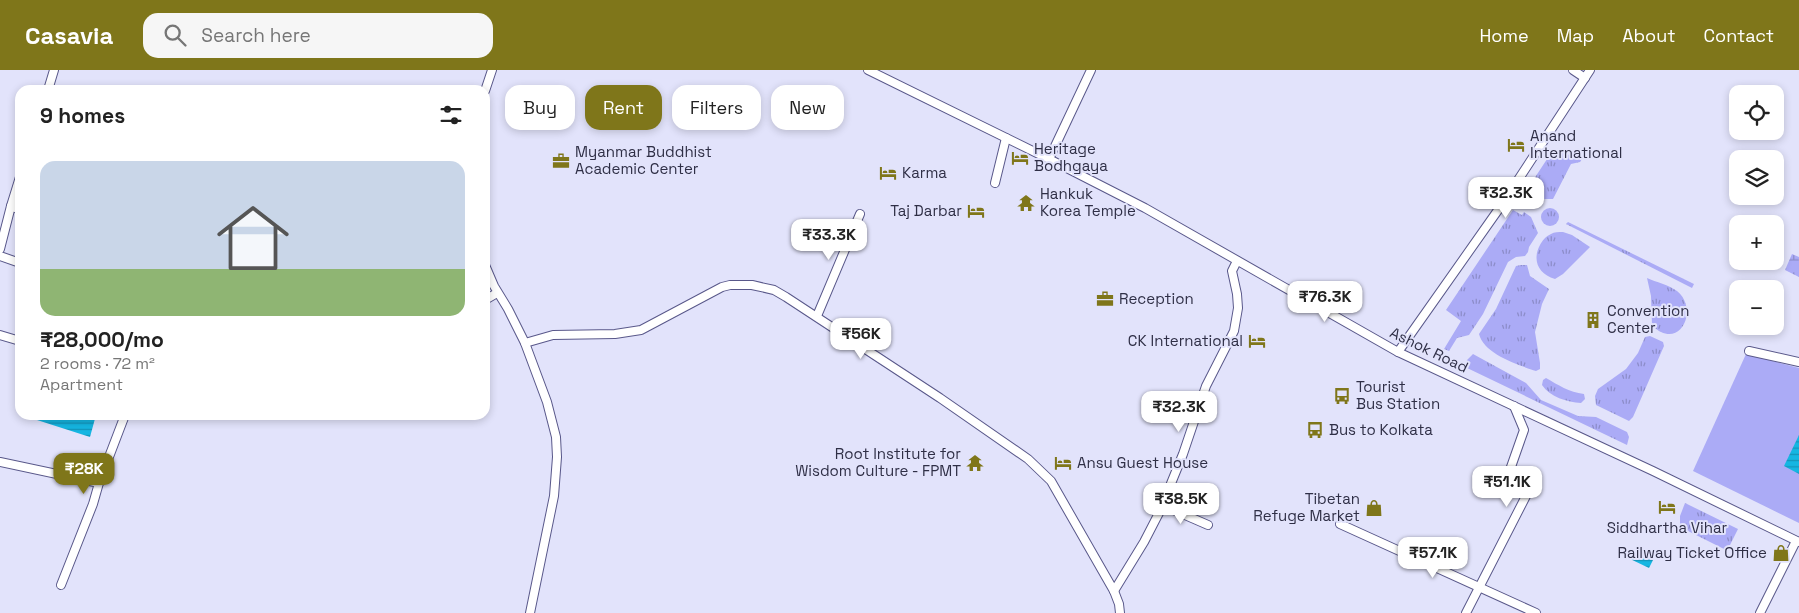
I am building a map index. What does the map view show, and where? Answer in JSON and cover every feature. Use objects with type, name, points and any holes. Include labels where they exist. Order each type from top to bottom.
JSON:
[{"type":"street","points":[[50,85],[54,70]]},
{"type":"street","points":[[487,85],[492,70]]},
{"type":"street","name":"Ashok Road","points":[[868,70],[1145,208],[1398,352],[1653,471],[1797,542]]},
{"type":"street","points":[[1049,159],[1091,70]]},
{"type":"street","points":[[1573,70],[1585,78]]},
{"type":"street","points":[[1398,352],[1503,203],[1590,70]]},
{"type":"street","points":[[995,183],[1006,138]]},
{"type":"street","points":[[0,250],[15,193]]},
{"type":"street","points":[[11,206],[15,208]]},
{"type":"street","points":[[817,316],[860,214]]},
{"type":"street","points":[[0,256],[15,261]]},
{"type":"street","points":[[1114,591],[1144,542],[1162,505],[1183,454],[1206,386],[1234,331],[1238,308],[1232,271],[1237,261]]},
{"type":"street","points":[[490,277],[525,343],[550,410],[556,438],[557,457],[553,504],[530,613]]},
{"type":"street","points":[[525,343],[553,335],[615,334],[641,330],[722,287],[730,285],[752,285],[774,290],[817,316],[1016,450],[1044,473],[1060,496],[1114,591],[1120,613]]},
{"type":"street","points":[[490,297],[497,293]]},
{"type":"street","points":[[0,335],[15,340]]},
{"type":"street","points":[[1749,351],[1799,362]]},
{"type":"street","points":[[1466,613],[1526,496],[1504,484],[1524,430],[1514,406]]},
{"type":"street","points":[[61,585],[123,420]]},
{"type":"street","points":[[0,462],[99,483]]},
{"type":"street","points":[[1162,505],[1208,525]]},
{"type":"street","points":[[1340,524],[1536,613]]},
{"type":"street","points":[[1760,613],[1797,542]]},
{"type":"green space","points":[[1553,150],[1582,159],[1580,162],[1571,164],[1553,199],[1544,199],[1537,194],[1540,188],[1530,185]]},
{"type":"green space","points":[[1550,208],[1556,211],[1559,217],[1556,223],[1550,226],[1544,223],[1541,217],[1544,211]]},
{"type":"green space","points":[[1513,210],[1522,215],[1524,212],[1531,217],[1538,233],[1525,256],[1516,257],[1508,262],[1483,314],[1469,335],[1457,338],[1449,351],[1444,349],[1461,321],[1446,310]]},
{"type":"green space","points":[[1568,222],[1694,284],[1692,288],[1566,224]]},
{"type":"green space","points":[[1563,232],[1572,235],[1590,247],[1563,274],[1555,279],[1544,274],[1538,266],[1537,256],[1540,245],[1546,237],[1554,233]]},
{"type":"green space","points":[[1792,254],[1799,257],[1799,277],[1785,270]]},
{"type":"green space","points":[[1527,265],[1530,276],[1549,289],[1542,304],[1535,332],[1540,363],[1540,369],[1536,371],[1511,362],[1494,353],[1482,341],[1479,334],[1496,309],[1516,266]]},
{"type":"green space","points":[[1647,278],[1674,289],[1683,298],[1687,314],[1685,322],[1676,332],[1669,334],[1661,332],[1652,325],[1651,296]]},
{"type":"green space","points":[[1650,336],[1663,342],[1664,346],[1633,417],[1629,421],[1596,405],[1595,396],[1598,389],[1626,369],[1638,353],[1645,337]]},
{"type":"green space","points":[[1473,354],[1526,383],[1541,400],[1578,416],[1596,417],[1627,432],[1629,437],[1627,445],[1465,367],[1467,360]]},
{"type":"green space","points":[[1746,354],[1799,368],[1799,523],[1693,471]]},
{"type":"green space","points":[[1546,378],[1559,386],[1584,394],[1585,399],[1581,403],[1554,396],[1542,385],[1543,380]]},
{"type":"green space","points":[[1685,503],[1738,529],[1730,545],[1724,549],[1680,527],[1680,516]]},
{"type":"shaded area","points":[[37,420],[95,420],[90,437]]},
{"type":"shaded area","points":[[1799,435],[1799,474],[1784,466]]},
{"type":"shaded area","points":[[1630,549],[1653,560],[1649,568],[1626,557]]},
{"type":"place","name":"Anand International","points":[[1516,145]]},
{"type":"place","name":"Heritage Bodhgaya","points":[[1020,158]]},
{"type":"place","name":"Myanmar Buddhist Academic Center","points":[[561,161]]},
{"type":"place","name":"Karma","points":[[888,173]]},
{"type":"place","name":"Hankuk Korea Temple","points":[[1026,203]]},
{"type":"place","name":"Taj Darbar","points":[[976,211]]},
{"type":"place","name":"Reception","points":[[1105,299]]},
{"type":"place","name":"Convention Center","points":[[1593,320]]},
{"type":"place","name":"CK International","points":[[1257,341]]},
{"type":"place","name":"Tourist Bus Station","points":[[1342,396]]},
{"type":"place","name":"Bus to Kolkata","points":[[1315,430]]},
{"type":"place","name":"Root Institute for Wisdom Culture - FPMT","points":[[975,463]]},
{"type":"place","name":"Ansu Guest House","points":[[1063,463]]},
{"type":"place","name":"Siddhartha Vihar","points":[[1667,507]]},
{"type":"place","name":"Tibetan Refuge Market","points":[[1374,508]]},
{"type":"place","name":"Railway Ticket Office","points":[[1781,553]]}]
